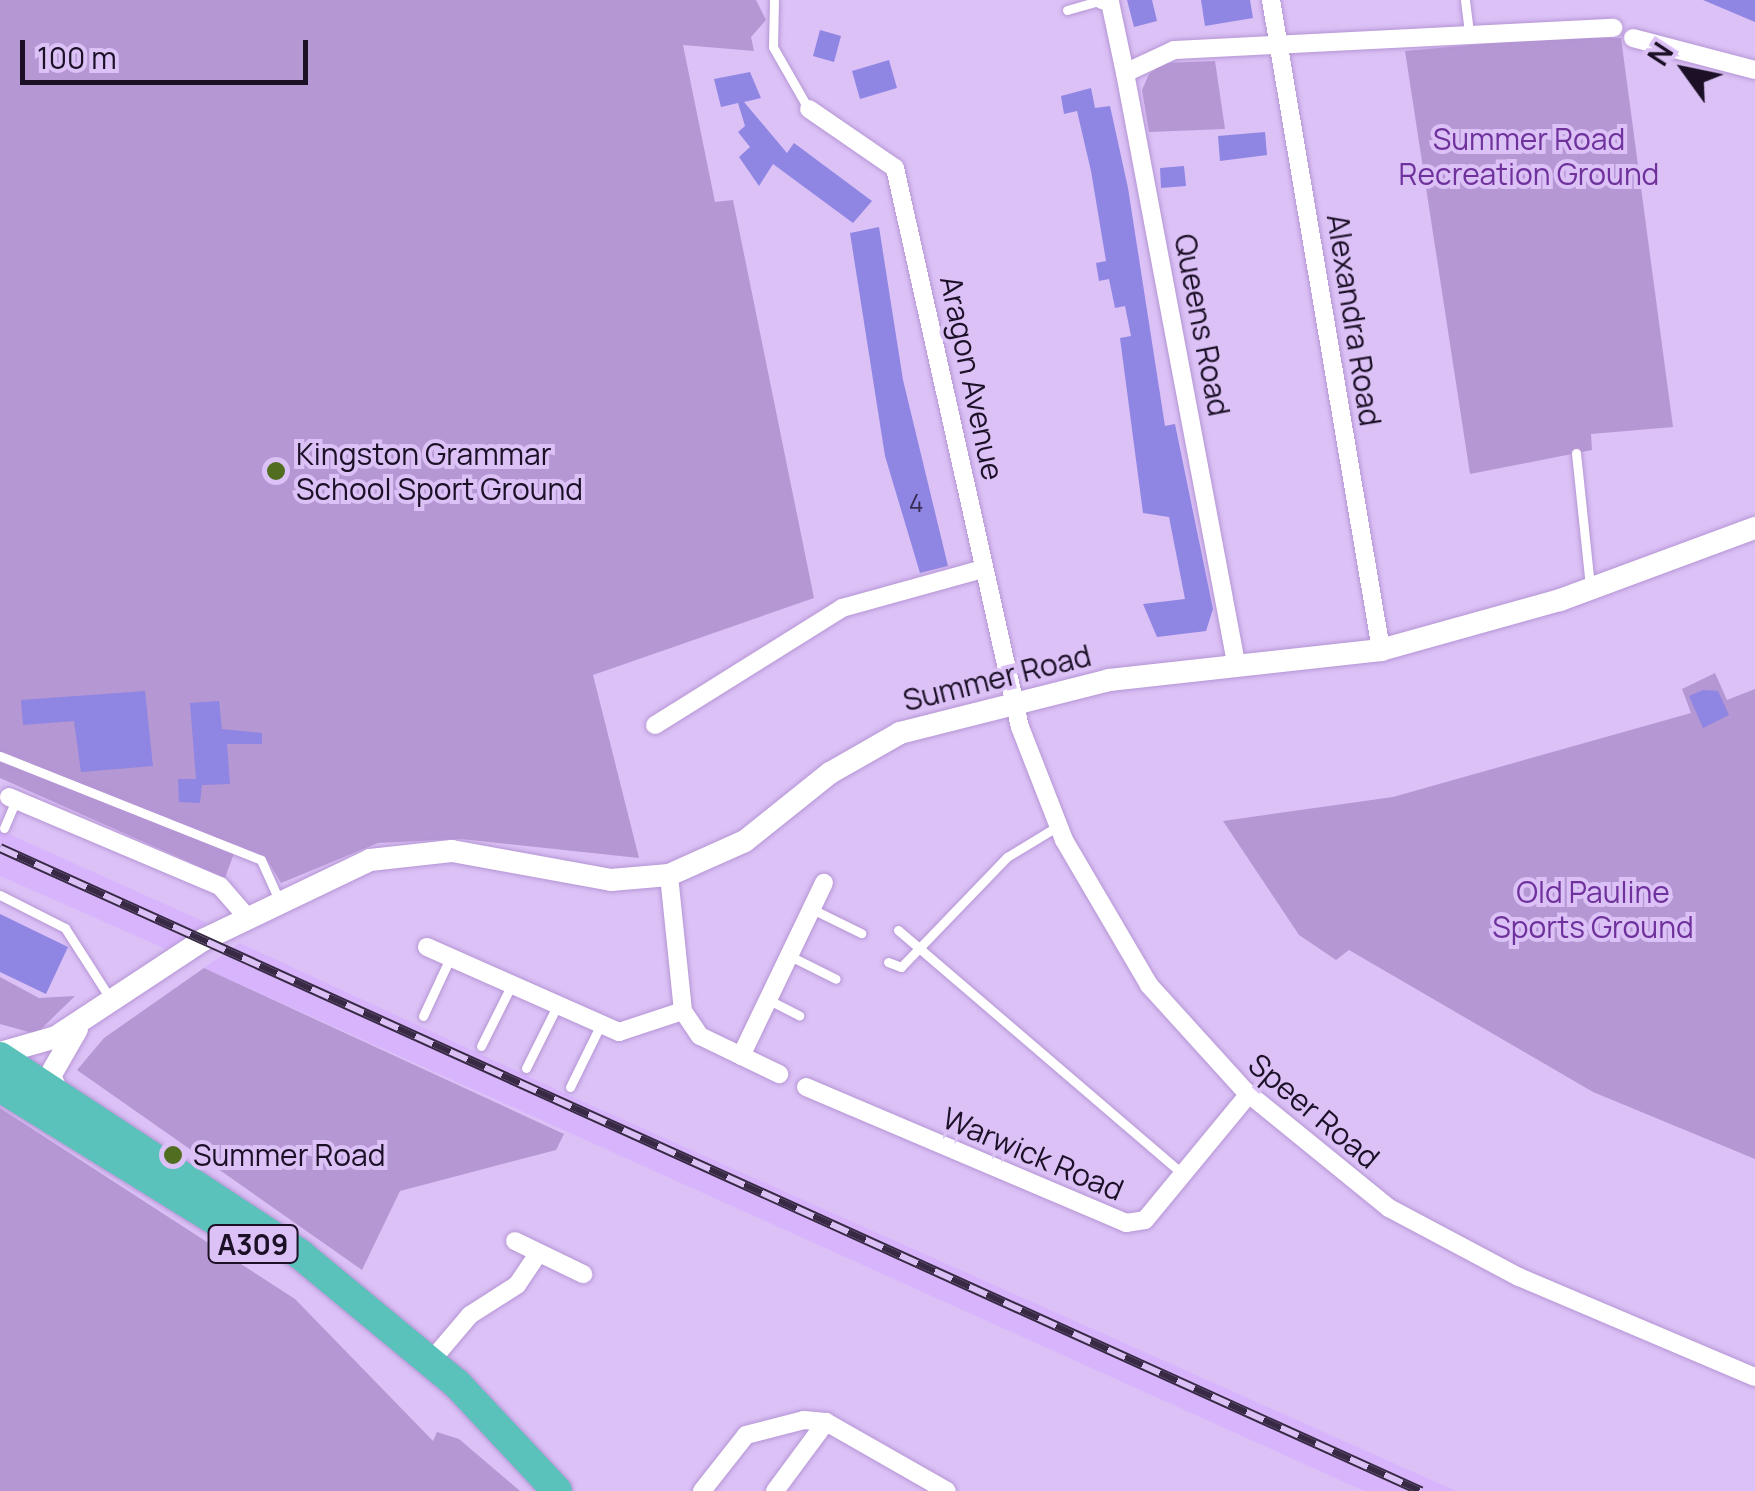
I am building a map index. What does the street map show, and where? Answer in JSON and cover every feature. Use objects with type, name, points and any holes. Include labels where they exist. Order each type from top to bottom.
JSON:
[{"type":"highway","name":"A309","points":[[0,1055],[55,1087],[301,1255],[430,1361],[557,1491]]},
{"type":"highway","name":"A309","points":[[0,1088],[251,1243],[490,1425]]},
{"type":"street","name":"Queens Road","points":[[1102,0],[1110,2],[1125,73],[1237,668]]},
{"type":"street","name":"Alexandra Road","points":[[1270,0],[1381,650]]},
{"type":"street","points":[[1125,73],[1174,50],[1279,41],[1613,28]]},
{"type":"street","points":[[1633,38],[1755,70]]},
{"type":"street","name":"Aragon Avenue","points":[[809,110],[895,168],[1013,703]]},
{"type":"street","name":"Summer Road","points":[[0,1055],[81,1022],[246,916],[370,860],[426,852],[612,880],[669,875],[745,841],[861,751],[1013,703],[1109,680],[1381,650],[1590,589],[1755,528]]},
{"type":"street","points":[[654,725],[842,608],[983,569]]},
{"type":"street","name":"Speer Road","points":[[1013,703],[1058,826],[1149,985],[1249,1094],[1388,1208],[1519,1277],[1755,1377]]},
{"type":"street","points":[[12,799],[220,886],[246,916]]},
{"type":"street","points":[[669,875],[683,1011],[700,1036],[779,1074]]},
{"type":"street","points":[[741,1056],[824,884]]},
{"type":"street","points":[[427,947],[599,1028],[619,1032],[683,1011]]},
{"type":"street","name":"Summer Road","points":[[55,1087],[50,1076],[81,1022]]},
{"type":"street","name":"Warwick Road","points":[[806,1087],[1126,1223],[1145,1220],[1249,1094]]},
{"type":"street","points":[[515,1241],[536,1257],[583,1274]]},
{"type":"street","points":[[430,1361],[470,1315],[518,1285],[536,1257]]},
{"type":"street","points":[[702,1491],[746,1434],[826,1422],[947,1491]]},
{"type":"street","points":[[774,1491],[826,1422]]},
{"type":"lane","points":[[774,0],[774,48],[809,110]]},
{"type":"lane","points":[[1067,10],[1102,0]]},
{"type":"lane","points":[[1465,0],[1468,34]]},
{"type":"lane","points":[[1576,453],[1590,589]]},
{"type":"lane","points":[[0,756],[261,860],[279,900]]},
{"type":"lane","points":[[4,828],[12,799]]},
{"type":"lane","points":[[888,962],[901,967],[1007,857],[1058,826]]},
{"type":"lane","points":[[0,895],[65,928],[111,1000]]},
{"type":"lane","points":[[812,909],[861,933]]},
{"type":"lane","points":[[898,930],[1184,1174]]},
{"type":"lane","points":[[790,956],[836,978]]},
{"type":"lane","points":[[424,1016],[450,958]]},
{"type":"lane","points":[[481,1046],[511,986]]},
{"type":"lane","points":[[769,1000],[800,1015]]},
{"type":"lane","points":[[526,1068],[556,1008]]},
{"type":"lane","points":[[570,1086],[599,1028]]},
{"type":"shaded area","points":[[0,830],[207,923],[166,949],[0,876]]},
{"type":"shaded area","points":[[240,943],[586,1103],[1456,1491],[1364,1491],[204,968]]},
{"type":"green space","name":"Kingston Grammar School Sport Ground","points":[[0,0],[756,0],[766,20],[751,37],[754,51],[683,45],[715,202],[733,200],[814,598],[593,675],[639,858],[461,839],[378,843],[281,883],[268,861],[237,845],[225,878],[0,778]]},
{"type":"green space","name":"Summer Road Recreation Ground","points":[[1559,37],[1621,38],[1673,427],[1591,434],[1592,450],[1470,474],[1405,51]]},
{"type":"green space","points":[[1215,61],[1225,129],[1149,132],[1142,90],[1149,74],[1164,63]]},
{"type":"green space","name":"Old Pauline Sports Ground","points":[[1715,673],[1727,700],[1755,689],[1755,1159],[1593,1092],[1349,950],[1336,960],[1299,935],[1223,821],[1393,797],[1691,713],[1682,689]]},
{"type":"green space","points":[[204,968],[564,1134],[556,1150],[400,1191],[362,1270],[77,1070],[104,1038]]},
{"type":"green space","points":[[0,977],[39,998],[75,996],[36,1034],[0,1024]]},
{"type":"green space","points":[[0,1108],[295,1299],[433,1441],[437,1432],[459,1439],[520,1491],[0,1491]]},
{"type":"building","points":[[1127,0],[1152,0],[1157,21],[1134,27]]},
{"type":"building","points":[[1201,0],[1250,0],[1253,18],[1205,26]]},
{"type":"building","points":[[1703,0],[1755,0],[1755,22]]},
{"type":"building","points":[[820,30],[841,36],[834,62],[813,56]]},
{"type":"building","points":[[889,60],[897,88],[860,99],[852,71]]},
{"type":"building","points":[[750,72],[761,98],[744,102],[787,153],[794,143],[872,201],[853,223],[773,164],[759,186],[739,157],[750,147],[738,132],[745,126],[738,103],[721,107],[714,79]]},
{"type":"building","points":[[1091,88],[1095,108],[1110,106],[1128,188],[1165,426],[1175,424],[1213,609],[1206,631],[1157,637],[1143,604],[1185,599],[1169,517],[1143,513],[1120,338],[1131,336],[1125,306],[1115,308],[1109,279],[1099,281],[1096,263],[1106,261],[1091,171],[1077,111],[1064,114],[1061,96]]},
{"type":"building","points":[[1265,132],[1267,155],[1220,161],[1218,136]]},
{"type":"building","points":[[1184,166],[1186,186],[1161,188],[1160,168]]},
{"type":"building","points":[[879,227],[903,380],[948,566],[920,573],[885,456],[850,233]]},
{"type":"building","points":[[1703,690],[1718,691],[1729,715],[1703,728],[1689,696]]},
{"type":"building","points":[[145,691],[153,766],[81,772],[74,721],[23,725],[21,700]]},
{"type":"building","points":[[219,701],[222,729],[262,733],[262,744],[227,744],[230,784],[202,785],[200,803],[179,802],[178,779],[196,779],[190,703]]},
{"type":"building","points":[[0,914],[68,947],[46,994],[0,972]]},
{"type":"railway","points":[[0,848],[1421,1491]]},
{"type":"place","name":"Kingston Grammar School Sport Ground","points":[[276,471]]},
{"type":"place","name":"Summer Road","points":[[173,1155]]}]
